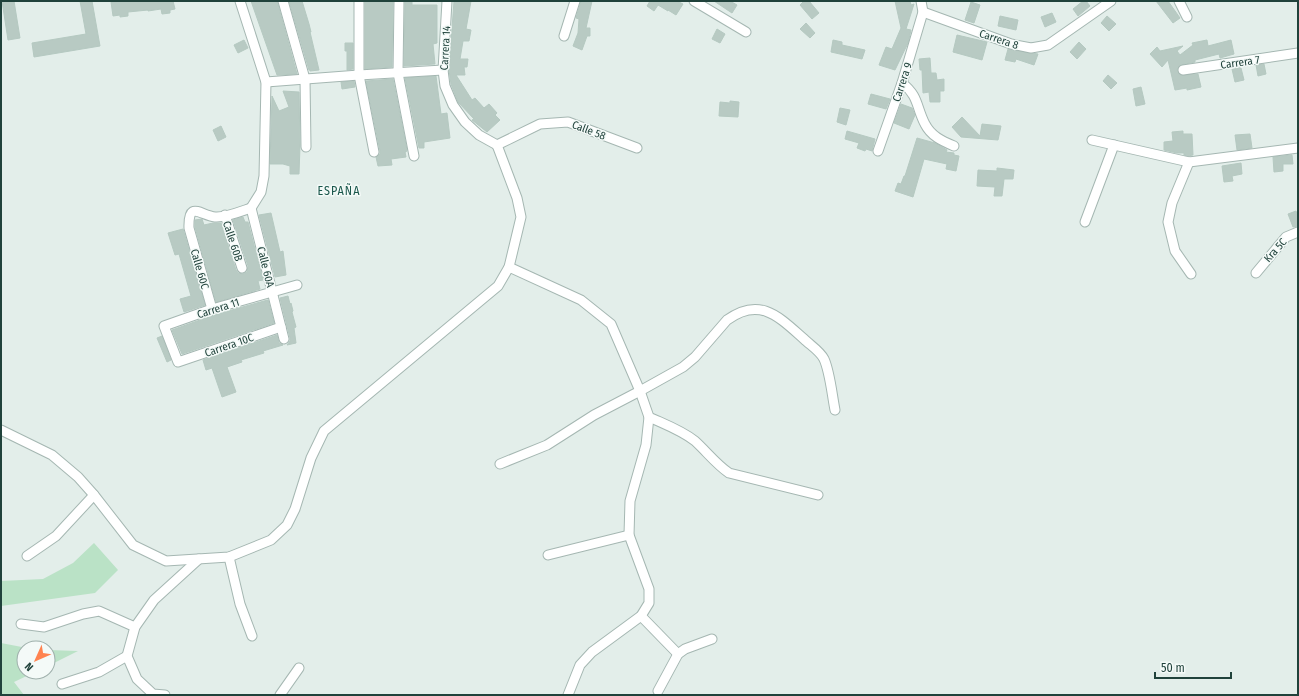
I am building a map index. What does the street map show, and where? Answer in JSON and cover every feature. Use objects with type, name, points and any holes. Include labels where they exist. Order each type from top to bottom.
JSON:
[{"type":"street","points":[[225,215],[252,208],[261,192],[264,176],[266,82],[240,1]]},
{"type":"street","points":[[283,1],[305,79],[306,147]]},
{"type":"street","points":[[359,1],[360,75],[374,152]]},
{"type":"street","points":[[399,1],[398,73],[414,156]]},
{"type":"street","name":"Carrera 14","points":[[447,1],[443,70],[445,86],[453,105],[465,122],[479,135],[497,145]]},
{"type":"street","points":[[564,36],[575,1]]},
{"type":"street","points":[[694,1],[746,32]]},
{"type":"street","points":[[921,1],[923,12]]},
{"type":"street","name":"Carrera 8","points":[[923,12],[1011,44],[1031,48],[1048,45],[1111,1]]},
{"type":"street","points":[[1179,1],[1187,17]]},
{"type":"street","name":"Carrera 9","points":[[878,151],[902,83],[923,12]]},
{"type":"street","name":"Carrera 7","points":[[1182,70],[1298,53]]},
{"type":"street","points":[[266,82],[443,70]]},
{"type":"street","points":[[902,83],[910,89],[916,99],[925,124],[932,134],[941,141],[954,146]]},
{"type":"street","name":"Calle 58","points":[[497,145],[540,124],[568,122],[637,148]]},
{"type":"street","points":[[1092,140],[1189,162],[1298,148]]},
{"type":"street","points":[[1,430],[52,455],[78,477],[133,545],[166,561],[229,557],[271,540],[287,524],[295,509],[311,458],[324,431],[498,286],[509,267],[521,217],[517,198],[497,145]]},
{"type":"street","points":[[1085,222],[1114,145]]},
{"type":"street","points":[[1189,162],[1172,203],[1168,222],[1175,251],[1191,274]]},
{"type":"street","name":"Calle 60A","points":[[252,208],[284,339]]},
{"type":"street","name":"Calle 60C","points":[[212,310],[189,228],[189,217],[192,212],[198,211],[215,217],[225,215]]},
{"type":"street","name":"Calle 60B","points":[[225,215],[242,268]]},
{"type":"street","name":"Kra 5C","points":[[1256,273],[1286,237],[1298,232]]},
{"type":"street","points":[[509,267],[581,300],[611,324],[640,391],[649,416],[646,445],[630,501],[629,535],[649,588],[649,603],[641,616],[592,652],[580,665],[568,695]]},
{"type":"street","name":"Carrera 11","points":[[178,362],[164,326],[272,291],[297,285]]},
{"type":"street","points":[[500,464],[547,445],[594,415],[683,367],[695,357],[727,320],[750,308],[769,312],[780,318],[821,355],[826,366],[835,410]]},
{"type":"street","name":"Carrera 10C","points":[[178,362],[281,327]]},
{"type":"street","points":[[649,416],[683,433],[695,442],[728,473],[818,495]]},
{"type":"street","points":[[27,556],[56,536],[94,495]]},
{"type":"street","points":[[548,555],[629,535]]},
{"type":"street","points":[[229,557],[240,604],[252,636]]},
{"type":"street","points":[[165,695],[153,694],[136,679],[127,656],[135,627],[154,600],[199,559]]},
{"type":"street","points":[[21,624],[44,627],[83,614],[99,611],[135,627]]},
{"type":"street","points":[[641,616],[678,654]]},
{"type":"street","points":[[658,692],[678,654],[685,649],[712,639]]},
{"type":"street","points":[[62,684],[99,672],[127,656]]},
{"type":"street","points":[[280,695],[299,668]]},
{"type":"green space","points":[[94,543],[118,570],[95,593],[1,606],[1,581],[43,579],[73,563]]},
{"type":"green space","points":[[1,643],[16,646],[16,680],[18,680],[14,682],[24,695],[1,695]]},
{"type":"green space","points":[[56,650],[78,651],[56,662]]},
{"type":"building","points":[[2,1],[14,1],[20,38],[8,40]]},
{"type":"building","points":[[80,1],[92,1],[100,46],[34,57],[32,43],[86,34]]},
{"type":"building","points":[[173,1],[175,9],[170,10],[170,13],[162,14],[161,9],[128,12],[128,16],[113,16],[111,2]]},
{"type":"building","points":[[251,1],[277,1],[297,74],[277,75]]},
{"type":"building","points":[[289,1],[302,1],[311,32],[319,70],[309,70]]},
{"type":"building","points":[[365,1],[393,1],[392,67],[365,69]]},
{"type":"building","points":[[405,1],[412,1],[412,5],[437,5],[437,43],[433,44],[435,64],[404,66]]},
{"type":"building","points":[[454,1],[471,1],[466,29],[471,30],[469,41],[463,41],[460,59],[468,59],[467,67],[464,67],[465,75],[456,75],[472,100],[475,98],[484,108],[489,104],[497,113],[495,115],[500,120],[487,132],[472,120],[474,119],[458,102],[451,84],[449,70]]},
{"type":"building","points":[[581,1],[592,1],[586,28],[590,28],[590,36],[587,36],[582,50],[573,46],[578,33],[579,19],[576,18]]},
{"type":"building","points":[[650,1],[677,1],[683,4],[676,15],[658,5],[654,11],[647,6]]},
{"type":"building","points":[[714,1],[730,1],[737,5],[732,13]]},
{"type":"building","points":[[804,1],[809,1],[819,13],[812,19],[800,5]]},
{"type":"building","points":[[895,1],[910,1],[911,5],[914,4],[906,29],[911,30],[908,43],[895,70],[879,65],[886,47],[892,49],[901,28]]},
{"type":"building","points":[[1083,1],[1086,1],[1090,6],[1078,16],[1073,9]]},
{"type":"building","points":[[1156,1],[1168,1],[1180,18],[1173,23]]},
{"type":"building","points":[[971,2],[980,5],[974,23],[965,20]]},
{"type":"building","points":[[1052,13],[1056,22],[1045,27],[1041,17]]},
{"type":"building","points":[[1000,16],[1018,20],[1016,30],[998,26]]},
{"type":"building","points":[[1107,16],[1116,24],[1109,31],[1101,23]]},
{"type":"building","points":[[806,23],[815,33],[810,38],[800,29]]},
{"type":"building","points":[[717,29],[725,34],[720,43],[712,39]]},
{"type":"building","points":[[957,35],[987,42],[982,60],[953,52]]},
{"type":"building","points":[[244,40],[248,48],[238,53],[234,45]]},
{"type":"building","points":[[833,40],[842,42],[842,45],[865,50],[862,59],[831,52]]},
{"type":"building","points":[[1207,40],[1208,46],[1231,40],[1234,54],[1220,58],[1219,54],[1180,65],[1177,70],[1180,75],[1198,74],[1201,87],[1187,90],[1187,88],[1175,90],[1168,60],[1162,67],[1150,54],[1157,47],[1160,51],[1183,46],[1177,51],[1180,55],[1193,45],[1192,43]]},
{"type":"building","points":[[1079,42],[1086,49],[1077,59],[1070,52]]},
{"type":"building","points":[[345,43],[353,43],[353,69],[347,70],[347,51],[345,51]]},
{"type":"building","points":[[1008,49],[1038,54],[1034,65],[1016,59],[1015,62],[1005,60]]},
{"type":"building","points":[[930,58],[931,73],[936,73],[937,80],[944,79],[944,91],[940,91],[940,102],[930,102],[929,92],[923,93],[922,70],[920,70],[919,59]]},
{"type":"building","points":[[1264,64],[1266,74],[1258,76],[1256,65]]},
{"type":"building","points":[[1241,68],[1244,80],[1235,82],[1232,69]]},
{"type":"building","points":[[1108,75],[1117,83],[1111,89],[1103,81]]},
{"type":"building","points":[[436,76],[441,114],[447,113],[450,138],[424,142],[424,148],[419,148],[405,78]]},
{"type":"building","points":[[393,79],[407,150],[405,152],[406,157],[391,159],[392,165],[378,166],[376,157],[380,154],[380,151],[366,81]]},
{"type":"building","points":[[354,81],[355,87],[342,89],[341,82]]},
{"type":"building","points":[[1141,87],[1145,104],[1136,106],[1133,89]]},
{"type":"building","points":[[283,91],[299,92],[299,174],[290,174],[290,166],[283,164],[270,164],[272,96],[279,111],[289,107]]},
{"type":"building","points":[[871,94],[890,99],[886,109],[868,104]]},
{"type":"building","points":[[730,101],[739,102],[738,117],[719,116],[720,102],[730,103]]},
{"type":"building","points":[[901,104],[912,108],[915,115],[909,129],[894,123]]},
{"type":"building","points":[[840,108],[850,110],[846,125],[837,122]]},
{"type":"building","points":[[962,117],[980,136],[982,124],[1001,126],[998,140],[961,137],[952,127]]},
{"type":"building","points":[[221,126],[226,137],[218,141],[213,130]]},
{"type":"building","points":[[847,131],[875,139],[872,151],[866,149],[865,151],[857,148],[859,143],[845,139]]},
{"type":"building","points":[[1183,131],[1183,134],[1192,134],[1193,155],[1188,156],[1184,155],[1184,153],[1164,150],[1164,142],[1173,141],[1172,132]]},
{"type":"building","points":[[1250,134],[1252,148],[1237,150],[1235,135]]},
{"type":"building","points":[[917,138],[935,143],[947,150],[946,152],[954,153],[954,155],[959,156],[956,171],[946,169],[947,164],[924,159],[913,197],[895,191],[898,183],[901,184],[905,176]]},
{"type":"building","points":[[1292,155],[1293,164],[1283,164],[1283,171],[1274,172],[1273,157]]},
{"type":"building","points":[[1241,163],[1242,174],[1232,176],[1233,181],[1224,182],[1222,166]]},
{"type":"building","points":[[997,168],[1014,170],[1013,179],[1004,179],[1002,196],[994,196],[995,187],[977,186],[978,170],[997,171]]},
{"type":"building","points":[[1296,211],[1298,226],[1293,227],[1288,214]]},
{"type":"building","points":[[271,213],[280,252],[283,251],[286,275],[275,277],[259,215]]},
{"type":"building","points":[[243,217],[245,222],[248,222],[263,280],[258,281],[260,289],[216,302],[195,227],[195,220],[202,219],[204,225],[221,223],[236,270],[238,273],[243,274],[247,272],[248,266],[233,220]]},
{"type":"building","points":[[183,229],[205,305],[184,312],[180,299],[191,296],[179,254],[175,255],[168,233]]},
{"type":"building","points":[[288,296],[296,327],[294,328],[296,343],[287,345],[290,338],[280,298]]},
{"type":"building","points":[[268,300],[274,323],[182,354],[172,330],[214,315]]},
{"type":"building","points":[[277,335],[279,343],[283,345],[263,351],[264,353],[241,360],[242,362],[227,367],[236,392],[222,397],[212,368],[206,370],[203,360]]},
{"type":"building","points":[[162,336],[171,360],[167,362],[157,338]]},
{"type":"district","name":"ESPAÑA","points":[[339,191]]}]
